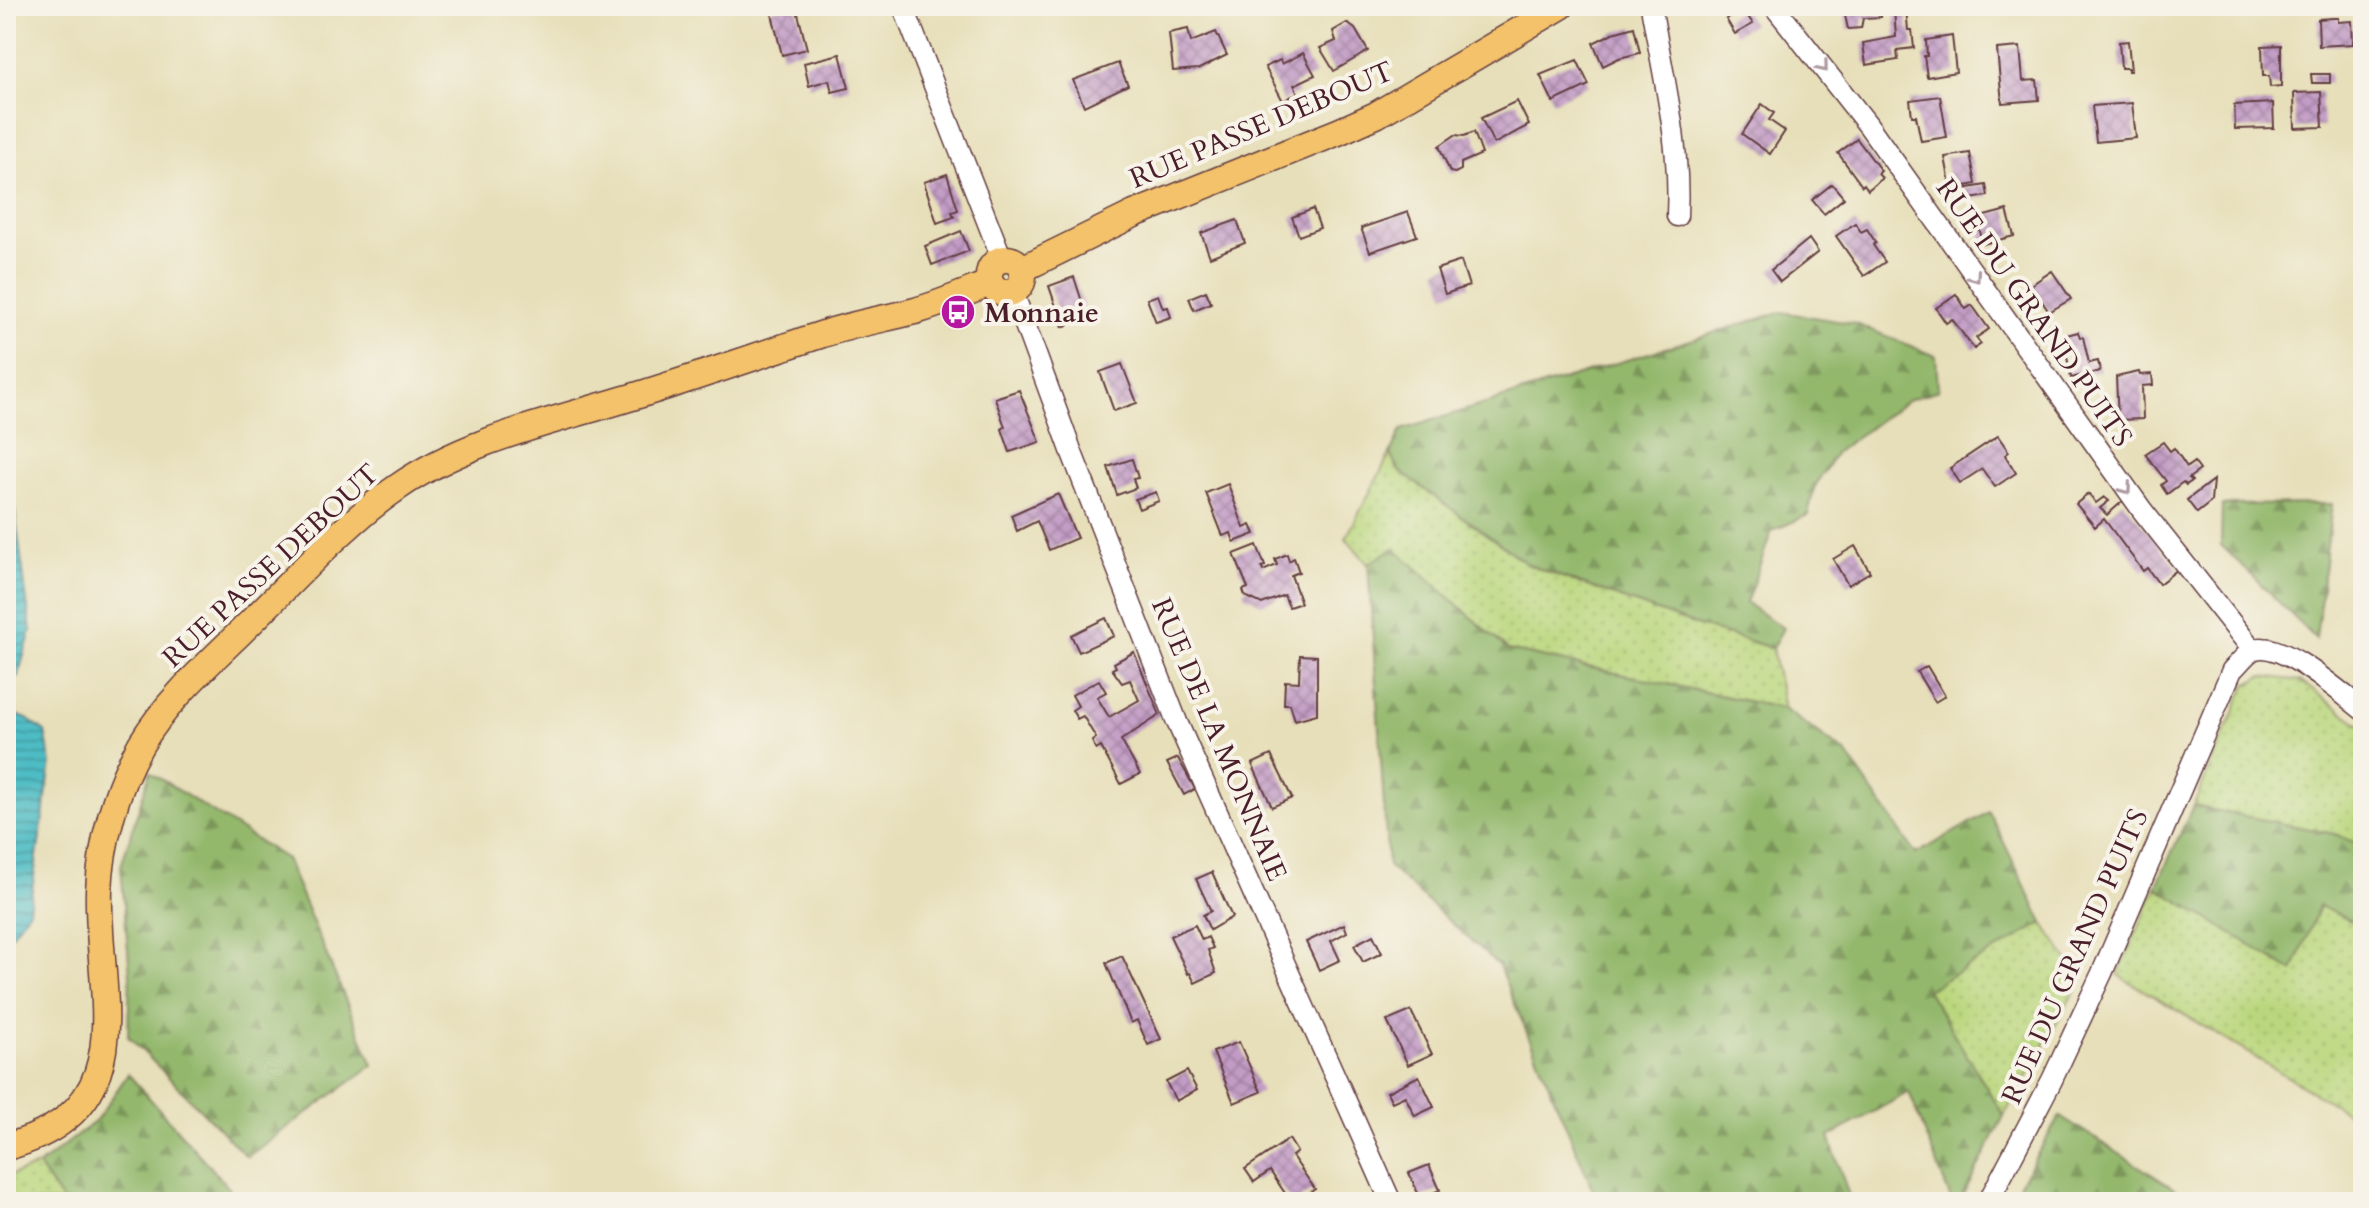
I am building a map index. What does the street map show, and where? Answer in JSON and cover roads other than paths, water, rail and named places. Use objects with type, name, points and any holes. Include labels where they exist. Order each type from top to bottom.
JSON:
[{"type":"main road","name":"RUE PASSE DEBOUT","points":[[6,1147],[53,1129],[82,1101],[98,1071],[106,1042],[107,1021],[99,916],[101,866],[113,812],[141,745],[175,699],[320,554],[397,487],[460,453],[517,432],[715,372],[825,333],[918,310],[1007,276],[1134,214],[1376,115],[1561,6]]},
{"type":"street","name":"RUE DE LA MONNAIE","points":[[903,6],[1177,722],[1391,1202]]},
{"type":"street","points":[[1651,6],[1676,148],[1679,184],[1677,216]]},
{"type":"street","name":"RUE DU GRAND PUITS","points":[[1774,6],[1868,125],[2142,510],[2252,649],[2232,670],[2102,973],[2052,1080],[1988,1202]]},
{"type":"street","points":[[2252,649],[2263,648],[2293,658],[2363,710]]},
{"type":"water","points":[[6,445],[31,631],[18,676],[6,685]]},
{"type":"water","points":[[6,711],[27,719],[45,732],[51,763],[29,910],[12,935],[6,937]]},
{"type":"place","name":"Monnaie","points":[[958,312]]}]
